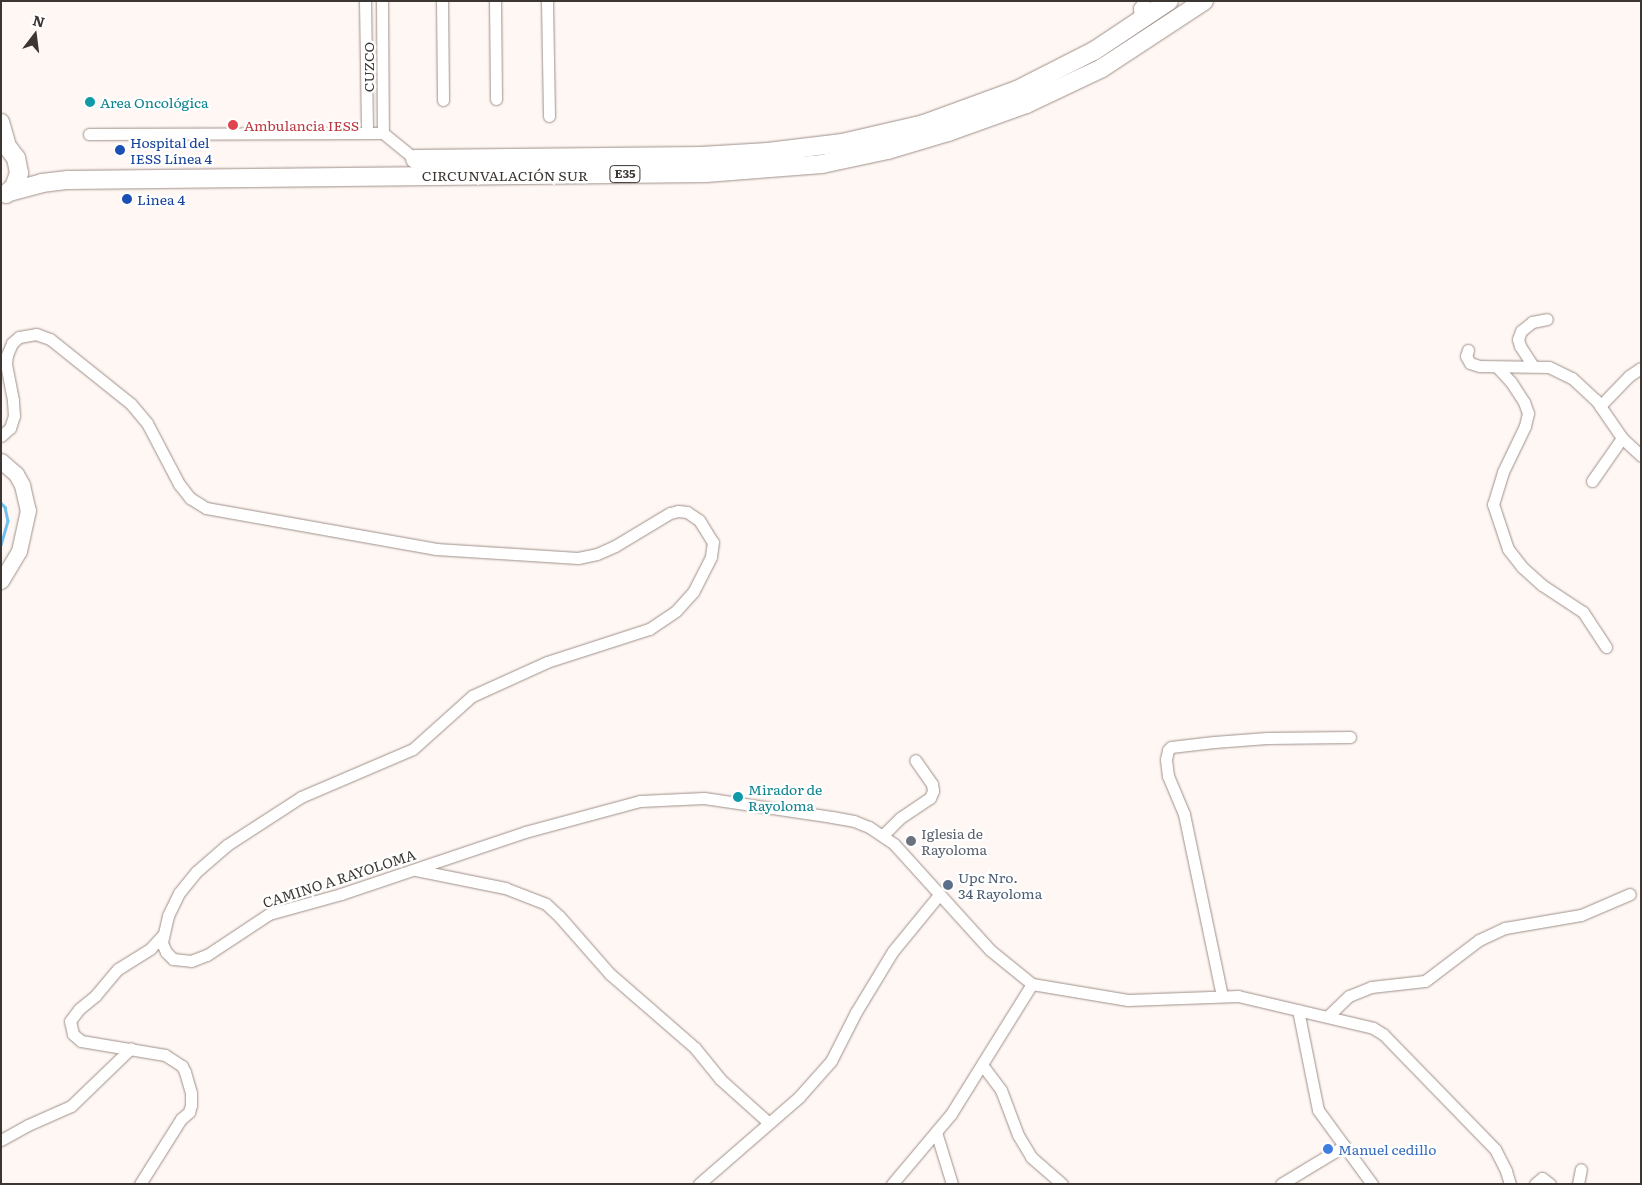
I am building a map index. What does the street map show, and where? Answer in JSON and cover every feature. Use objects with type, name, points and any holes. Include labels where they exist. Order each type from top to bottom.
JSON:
[{"type":"highway","name":"CIRCUNVALACIÓN SUR","points":[[415,159],[709,156],[786,151],[842,143],[924,124],[1017,90],[1085,55],[1169,1]]},
{"type":"highway","name":"CIRCUNVALACIÓN SUR","points":[[4,196],[24,187],[61,181],[691,173],[752,171],[822,164],[888,150],[948,132],[1026,104],[1102,68],[1204,1]]},
{"type":"highway","name":"E35","points":[[4,196],[18,180],[19,173],[16,158],[9,149]]},
{"type":"main road","points":[[1,120],[9,149]]},
{"type":"main road","points":[[1,461],[16,474],[22,485],[28,510],[19,551],[1,581]]},
{"type":"street","name":"CUZCO","points":[[365,1],[367,132]]},
{"type":"street","name":"CUZCO","points":[[382,1],[383,133]]},
{"type":"street","points":[[442,1],[443,100]]},
{"type":"street","points":[[495,1],[496,98]]},
{"type":"street","points":[[547,1],[549,116]]},
{"type":"street","points":[[1140,21],[1139,8],[1144,1]]},
{"type":"street","points":[[89,134],[383,133],[415,159]]},
{"type":"street","points":[[1534,366],[1520,346],[1518,339],[1521,331],[1532,322],[1547,319]]},
{"type":"street","points":[[1,436],[10,428],[14,416],[6,364],[7,355],[12,343],[19,337],[36,334],[50,338],[131,404],[147,423],[179,484],[190,498],[206,508],[436,549],[578,558],[598,554],[663,517],[678,511],[687,512],[700,520],[713,542],[711,557],[693,592],[676,612],[649,629],[547,662],[472,696],[413,749],[301,797],[227,845],[196,872],[179,893],[168,916],[163,935],[150,948],[118,969],[95,996],[79,1009],[70,1020],[73,1034],[81,1041],[165,1055],[185,1072],[191,1093],[191,1105],[140,1184]]},
{"type":"street","points":[[1468,350],[1466,356],[1470,362],[1479,366],[1498,368],[1549,367],[1565,374],[1600,406],[1622,438],[1641,456]]},
{"type":"street","points":[[1498,368],[1511,382],[1524,402],[1528,413],[1525,426],[1502,472],[1493,504],[1508,549],[1522,568],[1542,585],[1583,612],[1606,647]]},
{"type":"street","points":[[1600,406],[1629,376],[1641,368]]},
{"type":"street","points":[[1592,481],[1622,438]]},
{"type":"street","points":[[1222,996],[1184,814],[1168,776],[1166,756],[1168,750],[1171,747],[1267,738],[1350,737]]},
{"type":"street","points":[[883,835],[900,818],[930,798],[933,791],[932,784],[915,760]]},
{"type":"street","name":"CAMINO A RAYOLOMA","points":[[163,935],[162,943],[166,952],[173,959],[191,961],[207,955],[269,914],[341,894],[525,832],[640,801],[704,798],[854,821],[883,835],[894,844],[990,950],[1032,984],[1128,1000],[1238,996],[1373,1028],[1383,1034],[1495,1149],[1510,1184]]},
{"type":"street","points":[[414,870],[505,888],[546,904],[610,974],[695,1048],[720,1079],[768,1122]]},
{"type":"street","points":[[699,1184],[799,1097],[831,1061],[856,1012],[893,951],[939,894]]},
{"type":"street","points":[[1328,1016],[1349,996],[1371,987],[1425,981],[1479,940],[1505,928],[1581,915],[1630,894]]},
{"type":"street","points":[[892,1184],[951,1114],[983,1066],[1032,984]]},
{"type":"street","points":[[1298,1010],[1318,1110],[1372,1184]]},
{"type":"street","points":[[1,1140],[71,1106],[131,1048]]},
{"type":"street","points":[[983,1066],[1001,1090],[1018,1135],[1031,1157],[1062,1184]]},
{"type":"street","points":[[936,1132],[952,1184]]},
{"type":"street","points":[[1281,1184],[1344,1146]]},
{"type":"street","points":[[1578,1184],[1581,1169]]},
{"type":"street","points":[[1535,1184],[1542,1178],[1550,1184]]},
{"type":"waterway","points":[[1,503],[5,507],[8,521],[1,545]]},
{"type":"place","name":"Area Oncológica","points":[[90,102]]},
{"type":"place","name":"Ambulancia IESS","points":[[233,125]]},
{"type":"place","name":"Hospital del IESS Línea 4","points":[[120,150]]},
{"type":"place","name":"Linea 4","points":[[127,199]]},
{"type":"place","name":"Mirador de Rayoloma","points":[[738,797]]},
{"type":"place","name":"Iglesia de Rayoloma","points":[[911,841]]},
{"type":"place","name":"Upc Nro. 34 Rayoloma","points":[[948,885]]},
{"type":"place","name":"Manuel cedillo","points":[[1328,1149]]}]
